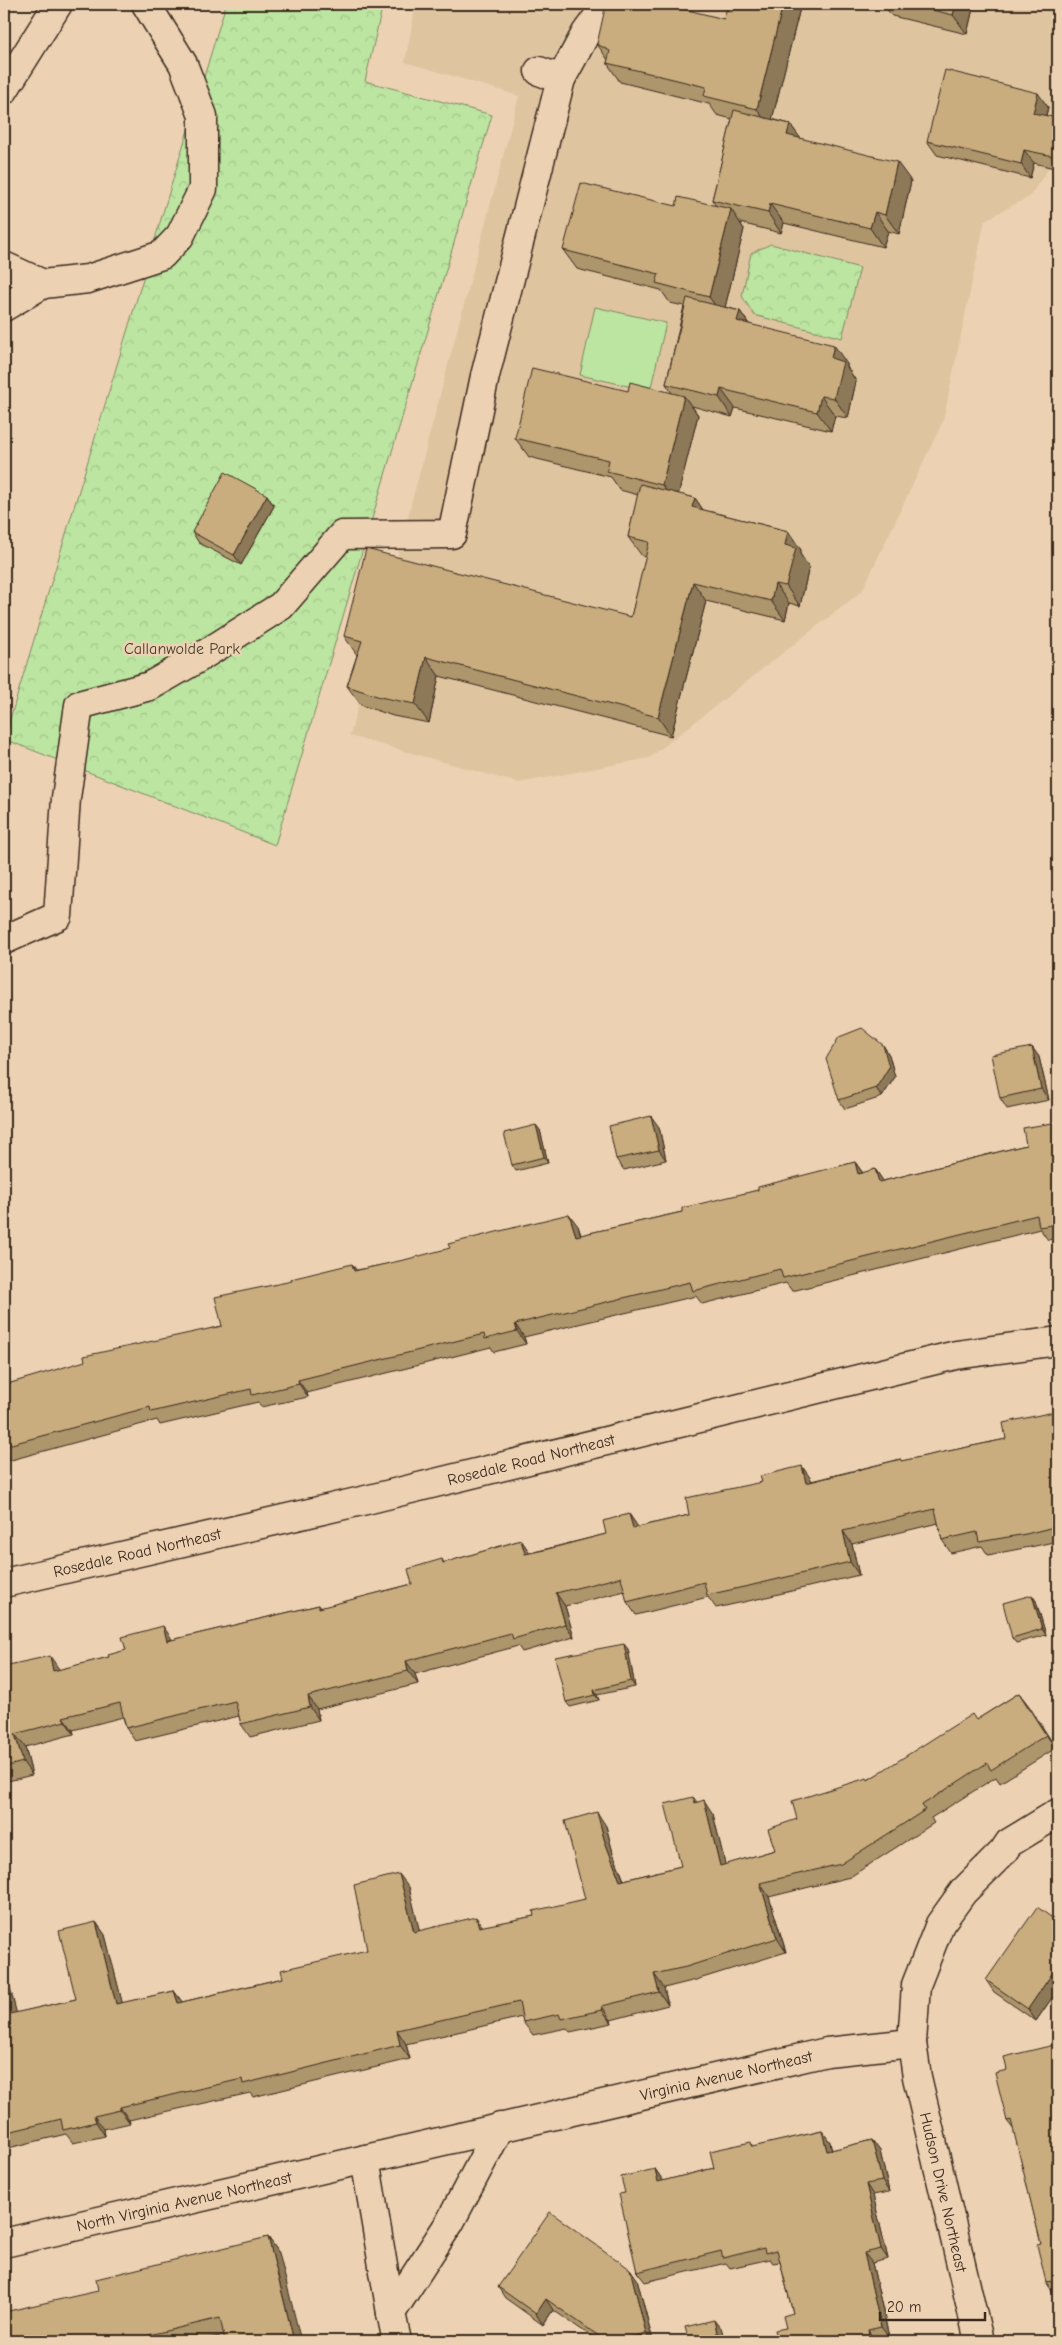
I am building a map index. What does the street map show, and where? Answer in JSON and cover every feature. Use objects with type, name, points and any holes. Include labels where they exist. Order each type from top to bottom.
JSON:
[{"type":"street","points":[[4,90],[58,4]]},
{"type":"street","points":[[4,308],[43,284],[88,279],[162,255],[180,236],[203,189],[203,116],[183,64],[146,4]]},
{"type":"street","points":[[4,940],[58,916],[66,798],[78,706],[150,686],[281,606],[342,535],[452,534],[550,75],[607,4]]},
{"type":"street","points":[[4,266],[43,284]]},
{"type":"street","name":"Rosedale Road Northeast","points":[[4,1583],[366,1500],[956,1354],[1058,1341]]},
{"type":"street","points":[[912,2043],[916,1985],[940,1924],[963,1892],[1003,1852],[1009,1843],[1058,1813]]},
{"type":"street","name":"Virginia Avenue Northeast","points":[[500,2127],[827,2052],[912,2043]]},
{"type":"street","name":"Hudson Drive Northeast","points":[[912,2043],[919,2086],[979,2341]]},
{"type":"street","points":[[392,2313],[450,2222],[500,2127]]},
{"type":"street","name":"North Virginia Avenue Northeast","points":[[4,2243],[500,2127]]},
{"type":"street","points":[[365,2159],[397,2341]]},
{"type":"shaded area","points":[[416,4],[1058,4],[1058,155],[1029,197],[985,220],[943,421],[862,591],[649,758],[519,783],[350,736],[519,96],[405,62]]},
{"type":"green space","name":"Callanwolde Park","points":[[226,4],[383,4],[365,81],[492,115],[275,845],[4,739]]},
{"type":"green space","points":[[771,244],[860,268],[842,338],[754,315],[742,296],[751,253]]},
{"type":"green space","points":[[595,307],[666,323],[650,391],[580,375]]},
{"type":"building","points":[[606,4],[620,7],[621,4],[663,4],[724,19],[726,10],[732,12],[734,4],[783,4],[757,109],[704,96],[706,87],[607,63],[610,51],[597,44]]},
{"type":"building","points":[[908,4],[956,4],[953,15]]},
{"type":"building","points":[[945,70],[1038,93],[1033,113],[1058,118],[1058,157],[1024,150],[1021,164],[927,141]]},
{"type":"building","points":[[734,110],[790,124],[787,135],[897,162],[885,215],[875,212],[870,228],[770,204],[768,213],[712,200]]},
{"type":"building","points":[[581,183],[676,206],[678,197],[731,209],[709,297],[656,283],[659,274],[563,250]]},
{"type":"building","points":[[687,298],[740,311],[737,321],[834,345],[831,358],[843,362],[834,398],[821,396],[817,412],[721,389],[719,397],[666,384]]},
{"type":"building","points":[[532,368],[628,391],[630,382],[684,396],[662,485],[607,471],[609,460],[515,438]]},
{"type":"building","points":[[225,472],[267,495],[234,555],[192,532]]},
{"type":"building","points":[[640,484],[695,498],[692,507],[788,531],[785,545],[796,548],[786,586],[775,584],[771,601],[693,582],[658,717],[426,657],[415,704],[380,697],[347,686],[362,641],[344,636],[366,549],[631,617],[649,542],[628,537]]},
{"type":"building","points":[[862,1028],[883,1045],[889,1067],[876,1088],[839,1100],[826,1059],[839,1037]]},
{"type":"building","points":[[1032,1047],[1041,1089],[1000,1098],[991,1055]]},
{"type":"building","points":[[651,1116],[659,1150],[616,1159],[609,1126]]},
{"type":"building","points":[[1058,1122],[1058,1224],[1039,1227],[1037,1215],[783,1278],[780,1269],[693,1291],[690,1282],[515,1324],[517,1331],[485,1339],[484,1334],[298,1380],[299,1384],[252,1395],[251,1389],[151,1412],[150,1407],[4,1446],[4,1385],[85,1361],[84,1356],[222,1326],[215,1297],[292,1281],[291,1279],[352,1264],[354,1271],[408,1259],[450,1248],[448,1244],[569,1214],[576,1236],[682,1212],[682,1208],[758,1190],[758,1187],[855,1162],[858,1174],[875,1169],[879,1182],[1026,1145],[1023,1128]]},
{"type":"building","points":[[536,1125],[544,1157],[512,1165],[504,1133]]},
{"type":"building","points":[[1058,1411],[1058,1526],[979,1542],[977,1532],[942,1540],[935,1509],[843,1531],[850,1562],[707,1595],[704,1582],[627,1602],[621,1577],[556,1593],[565,1624],[513,1639],[511,1633],[406,1661],[408,1671],[308,1696],[310,1707],[241,1724],[235,1701],[126,1728],[120,1703],[63,1717],[65,1721],[15,1734],[23,1762],[4,1767],[4,1666],[50,1656],[53,1671],[109,1657],[108,1655],[126,1650],[122,1637],[163,1626],[167,1641],[319,1605],[319,1608],[412,1584],[408,1569],[442,1559],[443,1563],[521,1540],[525,1554],[544,1550],[606,1534],[603,1521],[629,1514],[633,1528],[689,1515],[686,1498],[762,1482],[760,1476],[802,1466],[806,1483],[901,1459],[901,1461],[1006,1439],[1003,1423]]},
{"type":"building","points":[[1032,1595],[1042,1629],[1012,1638],[1003,1603]]},
{"type":"building","points":[[624,1644],[631,1681],[594,1690],[595,1695],[566,1702],[555,1657]]},
{"type":"building","points":[[1019,1693],[1046,1735],[991,1770],[987,1763],[922,1805],[925,1810],[841,1864],[760,1883],[777,1938],[686,1967],[654,1974],[659,1992],[602,2006],[602,2010],[561,2019],[559,2014],[523,2022],[519,2002],[397,2030],[400,2045],[243,2084],[242,2079],[120,2107],[120,2110],[94,2116],[96,2122],[63,2130],[61,2119],[4,2133],[4,1987],[10,2014],[76,1999],[59,1931],[96,1922],[116,2004],[174,1991],[178,2003],[283,1978],[281,1970],[367,1950],[354,1885],[399,1874],[414,1932],[476,1917],[479,1927],[534,1916],[533,1911],[585,1899],[565,1821],[597,1812],[604,1839],[620,1881],[681,1866],[665,1804],[693,1797],[695,1803],[704,1800],[720,1866],[775,1850],[768,1829],[797,1819],[792,1801],[867,1778],[868,1780],[972,1714],[976,1720]]},
{"type":"building","points":[[1037,1907],[1058,1922],[1058,1965],[1028,2009],[986,1980]]},
{"type":"building","points":[[1058,2044],[1058,2308],[1052,2281],[1046,2282],[1037,2245],[1041,2244],[1011,2120],[1007,2121],[995,2073],[1007,2070],[1004,2057]]},
{"type":"building","points":[[822,2131],[827,2151],[872,2140],[882,2181],[866,2184],[881,2249],[864,2253],[881,2327],[868,2330],[870,2341],[778,2341],[775,2330],[786,2328],[783,2316],[793,2313],[777,2250],[765,2253],[764,2248],[723,2258],[721,2251],[637,2272],[619,2194],[625,2193],[621,2177],[655,2169],[658,2182],[714,2168],[710,2151],[751,2142],[752,2147]]},
{"type":"building","points":[[550,2212],[630,2269],[646,2333],[616,2341],[606,2341],[546,2299],[536,2314],[498,2287]]},
{"type":"building","points":[[268,2237],[294,2341],[225,2341],[220,2318],[124,2341],[4,2341],[4,2312],[98,2291],[96,2279]]},
{"type":"building","points":[[714,2320],[719,2341],[689,2341],[685,2327]]}]
